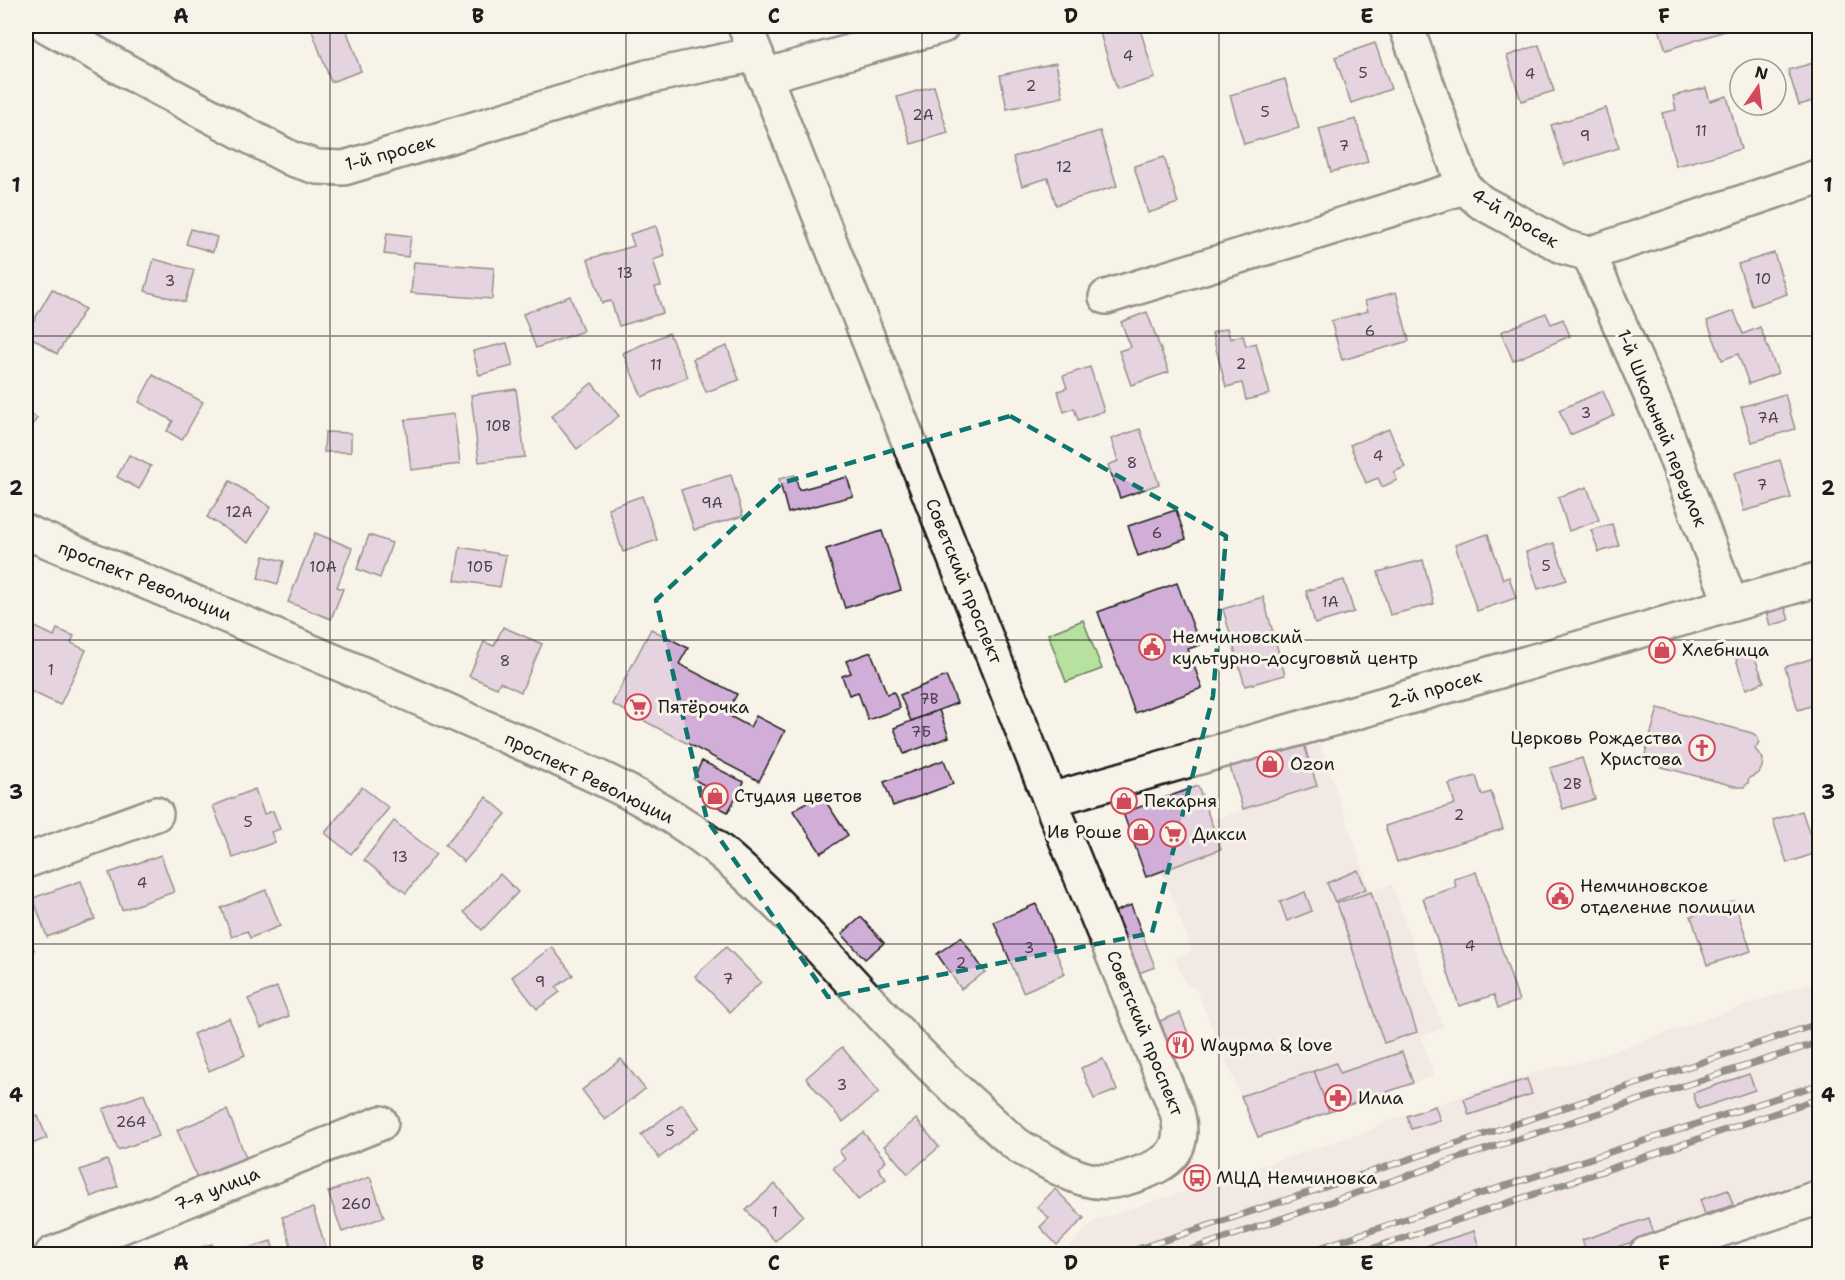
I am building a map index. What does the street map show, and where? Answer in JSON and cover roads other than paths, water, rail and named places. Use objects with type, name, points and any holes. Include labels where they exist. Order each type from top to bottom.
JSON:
[{"type":"street","name":"1-й просек","points":[[47,26],[292,159],[317,166],[344,168],[647,77],[755,52],[942,26]]},
{"type":"street","points":[[1406,26],[1464,187]]},
{"type":"street","name":"Советский проспект","points":[[755,52],[1050,800],[1178,1112],[1182,1137]]},
{"type":"street","points":[[1589,254],[1820,176]]},
{"type":"street","name":"4-й просек","points":[[1106,297],[1464,187],[1480,202],[1564,247],[1589,254]]},
{"type":"street","name":"1-й Школьный переулок","points":[[1589,254],[1660,416],[1731,604]]},
{"type":"street","name":"проспект Революции","points":[[26,532],[275,635],[574,766],[632,795],[684,825],[721,852],[768,895],[946,1081],[1017,1145],[1069,1174],[1088,1181],[1111,1183],[1128,1178],[1164,1161],[1174,1153],[1182,1137]]},
{"type":"street","name":"2-й просек","points":[[1050,800],[1820,579]]},
{"type":"street","points":[[27,853],[156,814]]},
{"type":"street","name":"7-я улица","points":[[52,1254],[381,1122]]},
{"type":"street","points":[[1646,1254],[1820,1197]]},
{"type":"railway","points":[[1123,1254],[1820,1023]]},
{"type":"railway","points":[[1178,1254],[1462,1157],[1820,1042]]},
{"type":"railway","points":[[1302,1254],[1820,1084]]},
{"type":"railway","points":[[1356,1254],[1820,1098]]},
{"type":"place","name":"Немчиновский культурно-досуговый центр","points":[[1152,647]]},
{"type":"place","name":"Хлебница","points":[[1662,650]]},
{"type":"place","name":"Пятёрочка","points":[[638,707]]},
{"type":"place","name":"Церковь Рождества Христова","points":[[1702,748]]},
{"type":"place","name":"Ozon","points":[[1270,764]]},
{"type":"place","name":"Студия цветов","points":[[715,796]]},
{"type":"place","name":"Пекарня","points":[[1124,801]]},
{"type":"place","name":"Ив Роше","points":[[1141,832]]},
{"type":"place","name":"Дикси","points":[[1173,834]]},
{"type":"place","name":"Немчиновское отделение полиции","points":[[1560,896]]},
{"type":"place","name":"Wаурма & love","points":[[1180,1045]]},
{"type":"place","name":"Илиа","points":[[1338,1098]]},
{"type":"place","name":"МЦД Немчиновка","points":[[1197,1178]]}]
